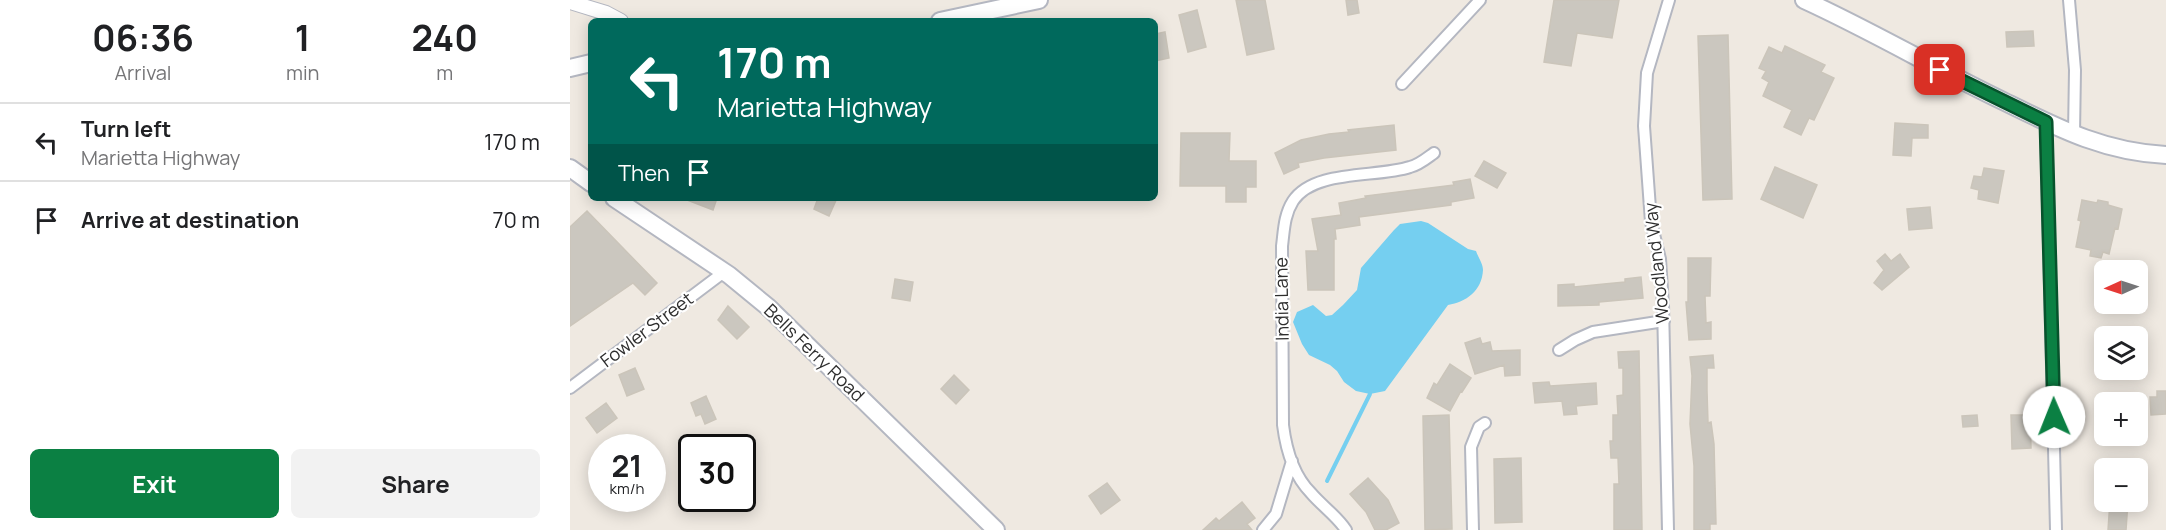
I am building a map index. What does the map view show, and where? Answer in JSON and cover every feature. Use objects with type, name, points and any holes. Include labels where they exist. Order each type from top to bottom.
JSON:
[{"type":"main road","points":[[954,18],[1038,0]]},
{"type":"main road","points":[[1804,0],[2074,134],[2109,146],[2140,153],[2166,155]]},
{"type":"main road","points":[[570,68],[588,64]]},
{"type":"main road","points":[[570,168],[588,181]]},
{"type":"main road","name":"Bells Ferry Road","points":[[618,201],[724,272],[768,307],[996,530]]},
{"type":"street","points":[[1402,84],[1480,0]]},
{"type":"street","name":"Woodland Way","points":[[1668,530],[1664,321],[1660,259],[1651,222],[1644,126],[1647,73],[1669,0]]},
{"type":"street","points":[[2069,0],[2075,70],[2074,134]]},
{"type":"street","points":[[570,2],[616,18]]},
{"type":"street","points":[[2046,122],[2056,530]]},
{"type":"street","name":"India Lane","points":[[1346,530],[1309,491],[1286,449],[1283,425],[1282,246],[1286,217],[1294,200],[1305,189],[1319,181],[1412,167],[1434,153]]},
{"type":"street","name":"Fowler Street","points":[[570,388],[724,272]]},
{"type":"street","points":[[1559,350],[1593,332],[1664,321]]},
{"type":"street","points":[[1473,530],[1471,447],[1479,427],[1485,423]]},
{"type":"street","points":[[1263,530],[1276,514],[1292,461]]},
{"type":"water","points":[[1421,221],[1428,223],[1468,249],[1476,251],[1483,268],[1480,284],[1467,298],[1448,305],[1385,391],[1370,394],[1356,391],[1344,382],[1330,365],[1309,355],[1293,322],[1297,312],[1313,305],[1326,316],[1332,315],[1357,290],[1361,268],[1394,230],[1400,224]]},
{"type":"building","points":[[1236,0],[1265,0],[1274,49],[1247,55]]},
{"type":"building","points":[[1346,0],[1357,0],[1359,13],[1348,15]]},
{"type":"building","points":[[1554,0],[1619,0],[1612,38],[1577,33],[1571,66],[1544,62]]},
{"type":"building","points":[[1197,10],[1206,47],[1188,52],[1179,15]]},
{"type":"building","points":[[2033,31],[2034,46],[2007,47],[2006,32]]},
{"type":"building","points":[[1165,32],[1169,58],[1158,60],[1158,33]]},
{"type":"building","points":[[1728,35],[1732,199],[1703,200],[1698,36]]},
{"type":"building","points":[[1785,46],[1825,65],[1821,72],[1834,78],[1814,120],[1809,118],[1801,135],[1784,127],[1792,110],[1763,96],[1769,82],[1762,78],[1766,71],[1759,68],[1769,47],[1782,53]]},
{"type":"building","points":[[1895,123],[1928,125],[1928,138],[1912,138],[1911,156],[1893,155]]},
{"type":"building","points":[[1394,125],[1396,150],[1298,163],[1299,167],[1284,174],[1275,153],[1301,140],[1349,132],[1348,130]]},
{"type":"building","points":[[1181,133],[1230,133],[1229,161],[1256,161],[1256,187],[1246,187],[1246,202],[1226,202],[1226,186],[1180,186]]},
{"type":"building","points":[[1484,161],[1506,173],[1497,188],[1475,176]]},
{"type":"building","points":[[1775,167],[1817,185],[1803,218],[1761,199]]},
{"type":"building","points":[[1984,168],[2004,171],[1998,203],[1978,199],[1979,190],[1971,188],[1974,176],[1982,177]]},
{"type":"building","points":[[1470,179],[1474,198],[1451,202],[1451,205],[1359,217],[1360,225],[1335,229],[1334,290],[1308,290],[1306,251],[1318,251],[1312,219],[1341,215],[1339,203],[1366,198],[1365,196],[1454,185],[1453,182]]},
{"type":"building","points":[[2082,200],[2097,203],[2098,200],[2108,202],[2108,205],[2122,209],[2109,254],[2103,252],[2101,258],[2090,256],[2091,250],[2076,247]]},
{"type":"building","points":[[690,201],[716,201],[713,210]]},
{"type":"building","points":[[817,201],[836,201],[829,216],[814,209]]},
{"type":"building","points":[[1930,207],[1932,228],[1909,230],[1907,209]]},
{"type":"building","points":[[587,211],[657,283],[645,295],[633,283],[570,326],[570,227]]},
{"type":"building","points":[[1885,254],[1891,261],[1900,254],[1909,267],[1882,290],[1874,283],[1884,270],[1877,261]]},
{"type":"building","points":[[1688,258],[1711,258],[1710,296],[1705,296],[1706,323],[1711,322],[1711,339],[1689,340],[1686,302],[1688,302]]},
{"type":"building","points":[[1641,277],[1643,298],[1599,302],[1599,305],[1558,306],[1558,285],[1574,284],[1574,287],[1625,282],[1625,279]]},
{"type":"building","points":[[895,279],[913,282],[910,301],[892,298]]},
{"type":"building","points":[[728,306],[749,327],[737,339],[718,320]]},
{"type":"building","points":[[1480,338],[1482,344],[1490,342],[1492,351],[1520,350],[1520,375],[1505,376],[1504,365],[1475,374],[1465,343]]},
{"type":"building","points":[[1639,351],[1642,530],[1614,530],[1614,484],[1619,484],[1618,458],[1611,458],[1610,441],[1613,441],[1613,415],[1618,415],[1617,396],[1623,395],[1623,368],[1619,368],[1618,352]]},
{"type":"building","points":[[1713,355],[1714,368],[1707,368],[1707,391],[1708,423],[1711,422],[1714,444],[1716,524],[1710,524],[1710,530],[1694,530],[1690,357]]},
{"type":"building","points":[[1450,364],[1471,378],[1450,411],[1427,398],[1434,383],[1437,385]]},
{"type":"building","points":[[635,368],[644,389],[627,396],[619,375]]},
{"type":"building","points":[[954,375],[969,390],[956,404],[941,389]]},
{"type":"building","points":[[1549,382],[1550,386],[1596,383],[1597,404],[1576,406],[1577,414],[1564,415],[1562,401],[1535,403],[1533,383]]},
{"type":"building","points":[[2157,391],[2166,391],[2166,414],[2151,415],[2150,397],[2157,397]]},
{"type":"building","points":[[706,396],[716,419],[705,424],[701,414],[696,416],[691,403]]},
{"type":"building","points":[[606,403],[617,418],[597,433],[586,418]]},
{"type":"building","points":[[1449,415],[1452,529],[1425,530],[1423,416]]},
{"type":"building","points":[[1977,415],[1978,426],[1963,427],[1962,416]]},
{"type":"building","points":[[2011,415],[2030,415],[2031,448],[2012,449]]},
{"type":"building","points":[[1521,458],[1522,522],[1495,523],[1494,459]]},
{"type":"building","points":[[1368,478],[1388,500],[1399,523],[1386,530],[1375,530],[1366,512],[1350,494]]},
{"type":"building","points":[[1107,483],[1120,500],[1101,514],[1089,496]]},
{"type":"building","points":[[1242,502],[1255,518],[1247,524],[1252,530],[1203,530],[1216,518],[1219,521]]},
{"type":"building","points":[[2109,512],[2127,512],[2126,530],[2108,530]]},
{"type":"waterway","points":[[1327,481],[1370,394]]},
{"type":"route","points":[[1940,70],[2046,122],[2054,417]]}]
